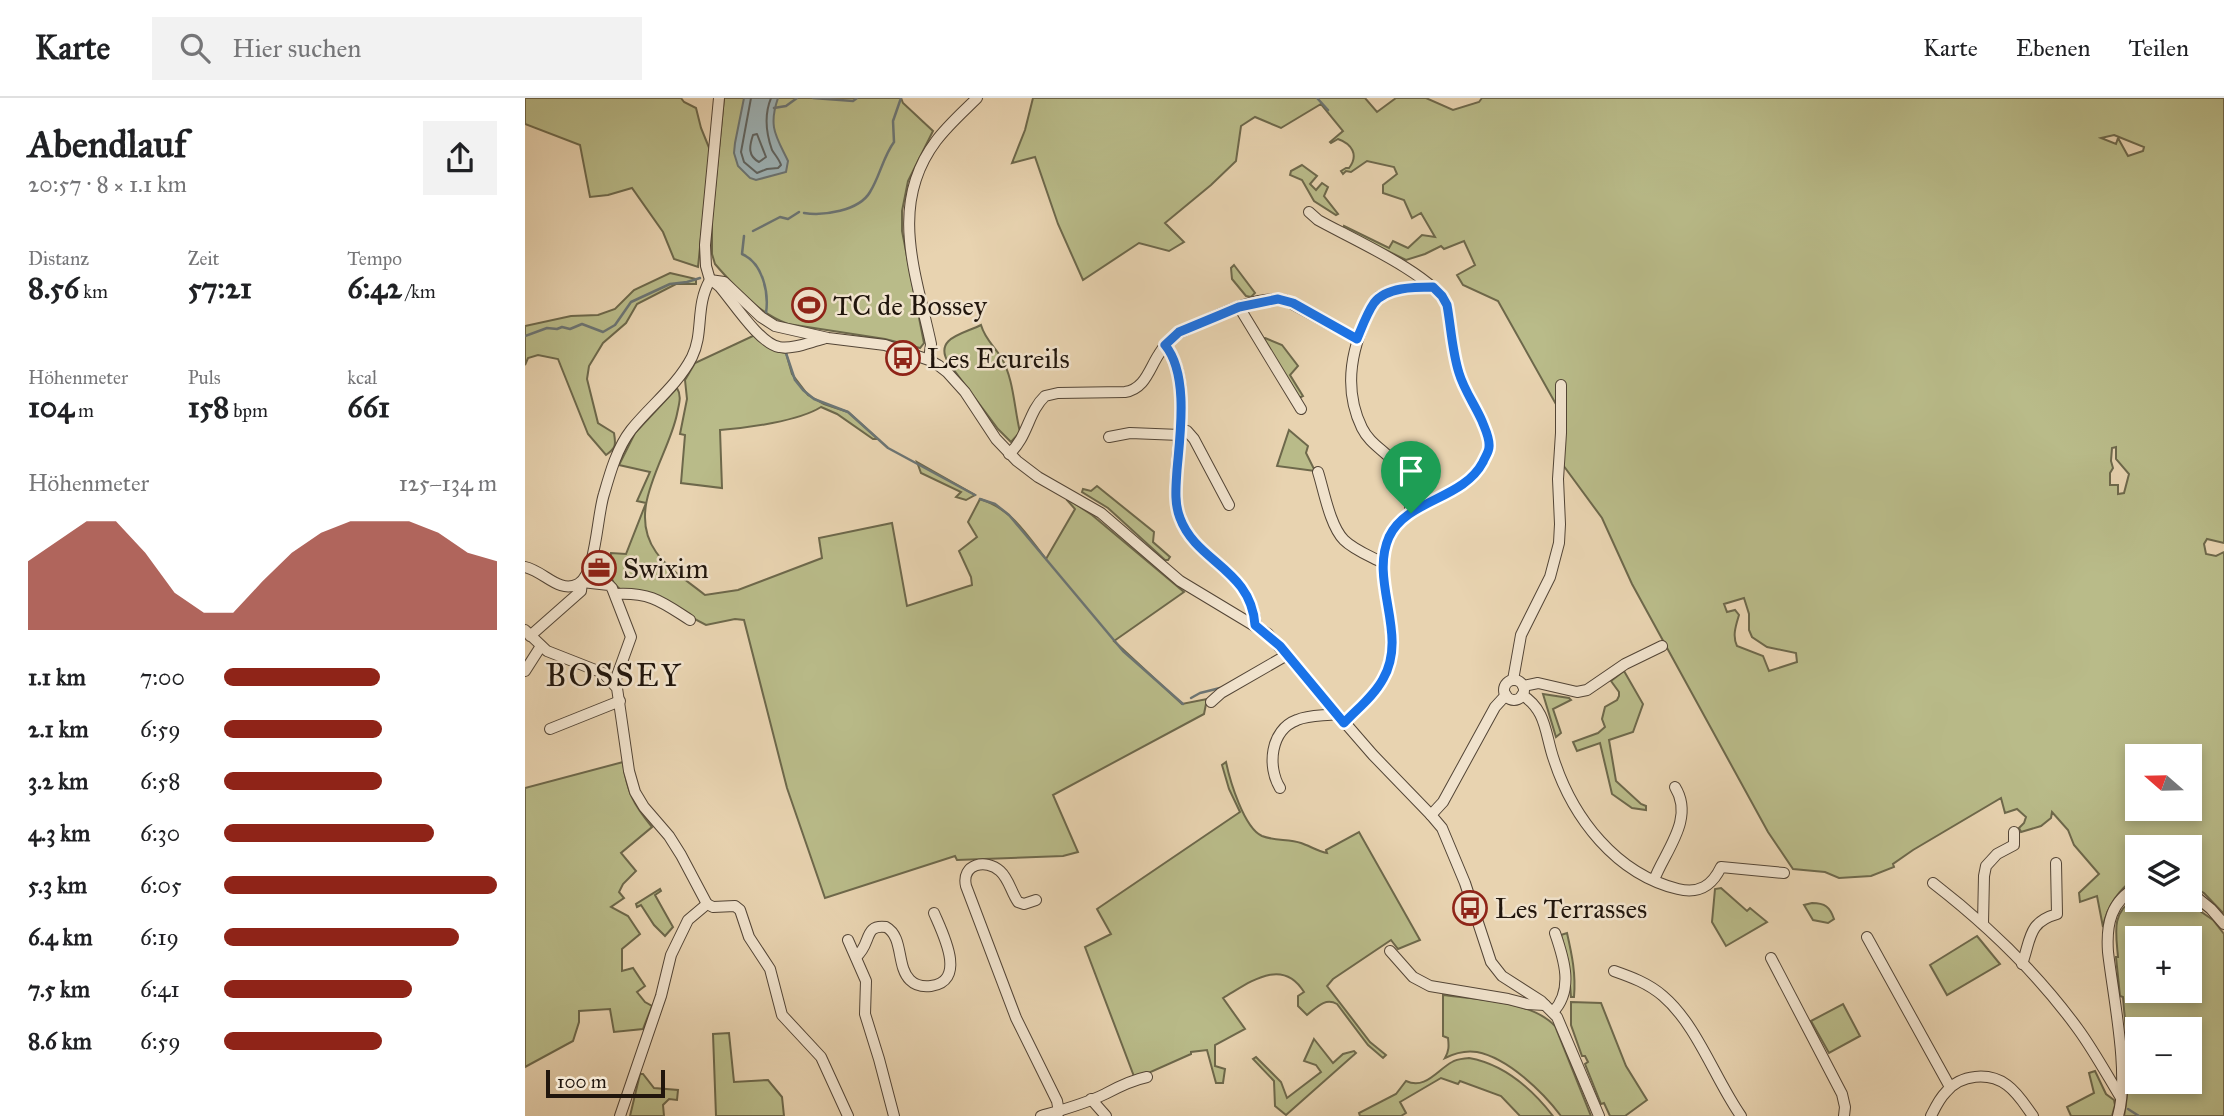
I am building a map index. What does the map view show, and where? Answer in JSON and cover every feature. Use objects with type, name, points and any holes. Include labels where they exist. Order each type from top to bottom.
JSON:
[{"type":"street","points":[[719,98],[705,245],[710,280],[701,301],[696,345],[691,359],[676,382],[632,430],[620,450],[600,506],[590,570],[582,582],[581,591],[527,633],[558,656],[603,673],[614,684],[620,701],[629,771],[635,792],[669,836],[707,904],[713,907],[738,908],[749,937],[770,969],[782,1015],[821,1057],[848,1116]]},
{"type":"street","points":[[929,360],[931,344],[908,231],[909,203],[919,170],[932,146],[977,98]]},
{"type":"street","points":[[1309,212],[1318,220],[1407,269],[1442,296],[1447,305],[1459,372],[1478,412],[1489,447],[1479,469],[1472,477],[1411,513],[1390,535],[1383,563],[1392,633],[1389,664],[1377,689],[1344,723]]},
{"type":"street","points":[[710,280],[720,287],[771,345],[781,348],[828,338]]},
{"type":"street","points":[[710,280],[724,282],[761,317],[775,326],[828,338],[885,345],[929,360],[947,372],[965,392],[1009,454],[1038,477],[1101,513],[1169,573],[1268,634],[1344,723],[1442,828],[1460,870],[1491,962],[1502,976],[1549,1008],[1564,1029],[1599,1116]]},
{"type":"street","points":[[1411,513],[1408,491],[1401,472],[1393,460],[1368,438],[1353,406],[1350,384],[1357,339],[1379,297],[1399,290],[1433,287]]},
{"type":"street","points":[[1009,454],[1023,439],[1039,403],[1045,396],[1058,393],[1125,392],[1135,389],[1142,384],[1165,345],[1179,332],[1239,307],[1275,299],[1285,300],[1357,339]]},
{"type":"street","points":[[1239,307],[1301,410]]},
{"type":"street","points":[[1165,345],[1177,366],[1180,394],[1176,490],[1180,518],[1192,538],[1243,589],[1254,609],[1255,625]]},
{"type":"street","points":[[1506,695],[1514,699],[1519,687],[1521,635],[1550,577],[1559,541],[1561,385]]},
{"type":"street","points":[[1109,437],[1130,433],[1187,431],[1194,439],[1229,505]]},
{"type":"street","points":[[1318,472],[1340,534],[1347,542],[1383,563]]},
{"type":"street","points":[[525,567],[537,570],[562,586],[582,582],[609,585],[631,637],[614,684]]},
{"type":"street","points":[[615,594],[651,597],[690,620]]},
{"type":"street","points":[[525,671],[541,646]]},
{"type":"street","points":[[1431,814],[1443,802],[1495,707],[1506,695],[1505,685],[1519,687],[1538,683],[1577,692],[1587,690],[1625,664],[1662,646]]},
{"type":"street","points":[[1211,702],[1221,693],[1287,655]]},
{"type":"street","points":[[1519,687],[1541,714],[1559,774],[1583,821],[1598,840],[1632,869],[1672,888],[1694,891],[1707,886],[1721,867],[1784,873]]},
{"type":"street","points":[[550,729],[620,701]]},
{"type":"street","points":[[1280,789],[1274,778],[1273,760],[1277,740],[1283,729],[1299,719],[1336,714]]},
{"type":"street","points":[[1654,880],[1682,818],[1682,804],[1675,787]]},
{"type":"street","points":[[1983,923],[1986,866],[1997,854],[2014,845],[2014,832]]},
{"type":"street","points":[[2022,964],[2035,925],[2042,919],[2057,914],[2056,863]]},
{"type":"street","points":[[1036,900],[1024,904],[1018,902],[1004,876],[990,865],[975,865],[965,875],[966,886],[1012,1007],[1057,1101],[1059,1112]]},
{"type":"street","points":[[1933,883],[1983,923],[2022,964],[2076,1027],[2121,1098]]},
{"type":"street","points":[[2117,1116],[2121,1098],[2121,1065],[2107,931],[2116,904],[2125,895]]},
{"type":"street","points":[[2202,902],[2224,924]]},
{"type":"street","points":[[621,1116],[661,996],[671,955],[690,917],[707,904]]},
{"type":"street","points":[[856,957],[866,946],[868,935],[873,929],[886,927],[894,933],[909,978],[924,987],[938,984],[948,975],[951,960],[934,913]]},
{"type":"street","points":[[1390,951],[1413,977],[1430,986],[1549,1008],[1562,1002],[1566,983],[1555,933]]},
{"type":"street","points":[[1867,937],[1950,1087]]},
{"type":"street","points":[[848,940],[867,984],[865,1014],[894,1116]]},
{"type":"street","points":[[1771,958],[1842,1094],[1846,1107],[1844,1116]]},
{"type":"street","points":[[1614,971],[1644,983],[1671,1004],[1691,1032],[1741,1116]]},
{"type":"street","points":[[1041,1116],[1059,1112],[1126,1083],[1147,1077]]},
{"type":"street","points":[[1931,1116],[1950,1087],[1970,1078],[1995,1079],[2014,1091],[2033,1116]]},
{"type":"street","points":[[1091,1099],[1106,1116]]},
{"type":"green space","points":[[525,98],[681,98],[696,108],[710,150],[698,267],[674,259],[663,232],[632,188],[590,197],[580,145],[525,124]]},
{"type":"green space","points":[[724,98],[901,98],[933,131],[908,181],[902,211],[902,231],[924,343],[920,348],[885,339],[788,324],[757,307],[715,264],[712,254],[712,218]]},
{"type":"green space","points":[[1033,98],[1365,98],[1377,112],[1396,98],[1426,98],[1453,110],[1479,102],[1482,98],[2224,98],[2224,543],[2207,539],[2204,544],[2206,554],[2216,556],[2224,552],[2224,914],[2202,892],[2202,835],[2125,835],[2125,887],[2107,912],[2103,927],[2097,896],[2080,902],[2079,893],[2099,874],[2074,845],[2068,830],[2052,812],[2051,818],[2041,826],[2021,832],[2019,828],[2026,817],[2017,809],[2005,813],[2001,798],[1913,850],[1893,864],[1894,867],[1871,876],[1839,878],[1825,872],[1793,869],[1768,832],[1632,584],[1602,518],[1563,465],[1557,406],[1498,301],[1463,285],[1457,275],[1475,265],[1464,241],[1444,249],[1441,246],[1406,260],[1343,229],[1344,226],[1389,248],[1393,241],[1408,248],[1422,235],[1435,237],[1421,213],[1412,218],[1404,200],[1383,193],[1383,185],[1397,174],[1394,167],[1367,161],[1343,174],[1341,171],[1349,168],[1352,163],[1353,150],[1338,139],[1330,142],[1343,131],[1321,104],[1281,128],[1255,117],[1241,126],[1236,161],[1165,223],[1184,242],[1169,251],[1139,243],[1083,280],[1058,224],[1035,157],[1012,163],[1025,130]],"holes":[[[2114,135],[2144,147],[2143,151],[2128,156],[2118,138],[2116,144],[2101,138]],[[2116,447],[2116,459],[2129,474],[2124,493],[2118,494],[2118,485],[2110,485],[2112,448]],[[1744,598],[1752,637],[1767,647],[1796,653],[1797,662],[1769,671],[1763,656],[1737,646],[1735,634],[1739,615],[1735,610],[1727,612],[1724,604]]]},
{"type":"green space","points":[[1302,165],[1317,176],[1310,184],[1316,190],[1322,183],[1328,187],[1324,196],[1338,214],[1314,201],[1302,180],[1290,175],[1291,171]]},
{"type":"green space","points":[[1234,265],[1255,293],[1251,297],[1246,296],[1232,279],[1231,268]]},
{"type":"green space","points":[[670,273],[696,279],[696,284],[676,284],[637,304],[626,323],[603,343],[589,366],[587,379],[598,423],[614,433],[615,446],[606,455],[588,434],[558,359],[538,355],[528,358],[525,365],[525,326],[571,316],[598,315],[615,309],[634,290]]},
{"type":"green space","points":[[981,325],[1001,357],[1011,384],[1020,432],[1011,442],[998,429],[948,362],[945,354],[948,342]]},
{"type":"green space","points":[[755,335],[769,347],[786,353],[792,374],[808,395],[848,412],[878,439],[873,439],[837,414],[821,407],[786,420],[720,430],[722,488],[681,483],[685,435],[680,434],[687,399],[685,380],[695,363]]},
{"type":"green space","points":[[1263,339],[1282,345],[1298,366],[1290,375],[1303,396],[1299,398]]},
{"type":"green space","points":[[677,388],[680,397],[677,414],[652,483],[645,518],[648,536],[656,552],[673,570],[705,595],[738,590],[822,558],[819,538],[892,523],[907,606],[972,585],[959,551],[977,537],[968,522],[980,499],[1010,516],[1046,559],[1075,509],[1068,499],[1092,515],[1184,592],[1114,641],[1182,704],[1207,699],[1204,714],[1053,795],[1078,852],[1063,856],[957,860],[955,856],[825,898],[787,788],[744,620],[735,619],[706,625],[620,589],[611,578],[611,553],[626,554],[646,503],[637,501],[650,472],[619,465],[635,433]]},
{"type":"green space","points":[[1289,430],[1308,446],[1306,453],[1315,471],[1277,466]]},
{"type":"green space","points":[[917,462],[975,495],[966,500],[956,497],[961,492],[921,473]]},
{"type":"green space","points":[[1097,486],[1154,532],[1153,542],[1170,557],[1168,560],[1108,508],[1082,492],[1083,489],[1091,491]]},
{"type":"green space","points":[[1624,671],[1643,704],[1633,732],[1609,740],[1616,781],[1646,806],[1646,810],[1632,808],[1612,794],[1600,743],[1577,751],[1573,742],[1598,733],[1605,727],[1602,719],[1605,707],[1619,696],[1611,681]]},
{"type":"green space","points":[[1543,694],[1571,700],[1553,709],[1561,733],[1556,737]]},
{"type":"green space","points":[[623,762],[632,797],[652,827],[621,853],[636,871],[619,892],[624,898],[611,907],[628,916],[640,934],[622,949],[622,971],[633,968],[645,986],[637,992],[652,1006],[643,1029],[614,1032],[610,1009],[579,1011],[579,1022],[573,1041],[525,1067],[525,788]]},
{"type":"green space","points":[[1226,762],[1234,792],[1244,814],[1249,824],[1262,836],[1304,844],[1327,853],[1326,850],[1359,832],[1420,940],[1398,949],[1391,940],[1333,979],[1327,986],[1370,1042],[1386,1055],[1383,1058],[1368,1045],[1337,1004],[1325,1003],[1307,1015],[1298,1006],[1298,996],[1304,992],[1295,981],[1276,974],[1254,980],[1223,998],[1245,1029],[1215,1045],[1215,1066],[1225,1069],[1223,1083],[1216,1083],[1207,1050],[1191,1052],[1135,1079],[1085,947],[1111,934],[1097,909],[1240,812],[1222,765]]},
{"type":"green space","points":[[1721,888],[1747,911],[1750,908],[1767,922],[1726,946],[1712,922],[1715,889]]},
{"type":"green space","points":[[660,889],[655,895],[673,927],[665,936],[641,905],[637,907],[636,904]]},
{"type":"green space","points":[[1812,903],[1826,907],[1834,919],[1828,923],[1813,920],[1804,905]]},
{"type":"green space","points":[[2125,907],[2125,912],[2201,912],[2213,920],[2224,934],[2224,1116],[2124,1116],[2127,1094],[2202,1094],[2202,1017],[2125,1017],[2125,1021],[2116,957],[2117,924]]},
{"type":"green space","points":[[1567,933],[1574,972],[1574,997],[1571,997],[1568,961],[1561,935]]},
{"type":"green space","points":[[1977,936],[2000,964],[1947,995],[1930,965]]},
{"type":"green space","points":[[1443,995],[1518,1006],[1545,1018],[1555,1026],[1591,1116],[1561,1116],[1524,1077],[1489,1055],[1468,1051],[1445,1058],[1449,1044],[1448,1038],[1443,1036]]},
{"type":"green space","points":[[1571,1002],[1601,1003],[1626,1066],[1647,1100],[1625,1116],[1610,1116],[1604,1103],[1601,1104],[1585,1064],[1588,1062],[1585,1056],[1582,1056],[1571,1025]]},
{"type":"green space","points":[[1843,1004],[1860,1036],[1829,1053],[1811,1021]]},
{"type":"green space","points":[[729,1033],[734,1082],[768,1080],[782,1097],[784,1116],[716,1116],[713,1034]]},
{"type":"green space","points":[[1314,1039],[1333,1063],[1343,1054],[1354,1051],[1356,1053],[1286,1115],[1275,1106],[1274,1081],[1253,1059],[1256,1057],[1281,1082],[1287,1098],[1321,1072],[1316,1065],[1304,1061]]},
{"type":"green space","points":[[1469,1058],[1494,1066],[1516,1079],[1536,1096],[1553,1116],[1520,1116],[1501,1096],[1460,1081],[1458,1084],[1441,1078],[1400,1102],[1406,1113],[1401,1116],[1360,1116],[1359,1113],[1396,1094],[1406,1081],[1425,1081],[1452,1062]]},
{"type":"green space","points":[[2095,1071],[2106,1094],[2114,1100],[2112,1116],[2071,1116],[2067,1107],[2094,1093],[2089,1073]]},
{"type":"green space","points":[[640,1074],[643,1074],[654,1088],[678,1090],[677,1100],[669,1099],[663,1105],[664,1116],[630,1116]]},
{"type":"water","points":[[744,98],[778,98],[774,124],[777,138],[788,161],[786,172],[756,180],[750,178],[738,166],[734,153]]},
{"type":"waterway","points":[[774,108],[786,106],[797,98]]},
{"type":"waterway","points":[[813,98],[853,101],[857,98]]},
{"type":"waterway","points":[[804,213],[840,211],[865,198],[894,142],[893,121],[901,98]]},
{"type":"waterway","points":[[1317,98],[1328,110]]},
{"type":"waterway","points":[[753,231],[780,217],[788,219],[799,212]]},
{"type":"waterway","points":[[744,236],[742,254],[760,271],[765,288],[766,313]]},
{"type":"waterway","points":[[525,336],[547,328],[570,329],[582,324],[603,332],[615,325],[631,302],[670,284],[700,278]]},
{"type":"waterway","points":[[786,353],[795,380],[814,399],[848,412],[888,448],[975,495]]},
{"type":"waterway","points":[[980,499],[995,504],[1009,515],[1123,651],[1183,704]]},
{"type":"waterway","points":[[1191,698],[1220,688]]},
{"type":"waterway","points":[[2128,1109],[2139,1116]]},
{"type":"place","name":"TC de Bossey","points":[[809,305]]},
{"type":"place","name":"Les Ecureils","points":[[903,358]]},
{"type":"place","name":"Swixim","points":[[599,568]]},
{"type":"place","name":"Les Terrasses","points":[[1470,908]]},
{"type":"district","name":"BOSSEY","points":[[614,675]]},
{"type":"route","points":[[1433,287],[1447,305],[1457,366],[1478,412],[1489,447],[1479,469],[1472,477],[1456,489],[1411,513],[1393,531],[1383,557],[1392,633],[1388,670],[1377,689],[1344,723],[1280,646],[1255,625],[1254,609],[1243,589],[1185,530],[1177,509],[1176,490],[1180,430],[1177,366],[1165,345],[1179,332],[1239,307],[1278,299],[1293,303],[1357,339],[1379,297],[1399,290],[1433,287]]}]
